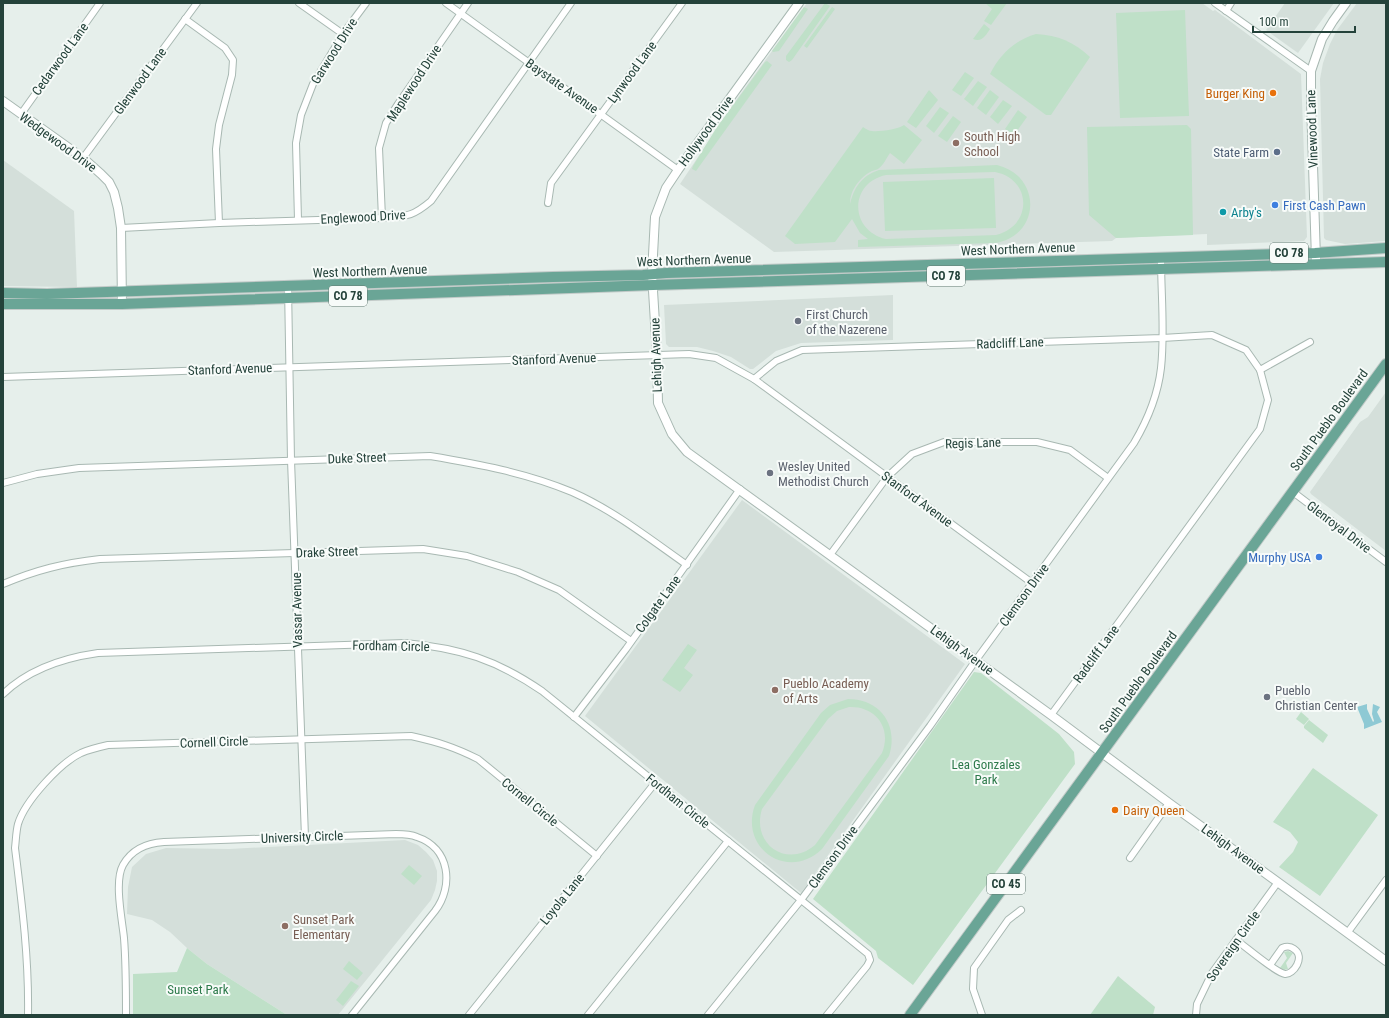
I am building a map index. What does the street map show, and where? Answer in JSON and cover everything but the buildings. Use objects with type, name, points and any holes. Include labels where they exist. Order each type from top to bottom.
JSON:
[{"type":"main road","name":"West Northern Avenue","points":[[3,293],[47,294],[553,277],[643,276],[652,274],[1162,258],[1386,248]]},
{"type":"main road","name":"West Northern Avenue","points":[[3,304],[122,304],[653,285],[1386,262]]},
{"type":"main road","name":"South Pueblo Boulevard","points":[[910,1015],[1386,364]]},
{"type":"street","name":"Cedarwood Lane","points":[[21,114],[100,3]]},
{"type":"street","name":"Glenwood Lane","points":[[83,158],[196,3]]},
{"type":"street","points":[[300,3],[343,34]]},
{"type":"street","name":"Garwood Drive","points":[[298,220],[296,144],[301,115],[313,84],[343,34],[366,3]]},
{"type":"street","name":"Baystate Avenue","points":[[446,3],[678,170]]},
{"type":"street","name":"Maplewood Drive","points":[[382,218],[379,148],[386,123],[468,3]]},
{"type":"street","name":"Englewood Drive","points":[[121,228],[298,220],[382,218],[404,216],[417,212],[431,201],[571,3]]},
{"type":"street","name":"Lynwood Lane","points":[[548,203],[551,183],[682,3]]},
{"type":"street","name":"Hollywood Drive","points":[[652,274],[655,217],[666,188],[799,3]]},
{"type":"street","points":[[1215,3],[1311,71]]},
{"type":"street","points":[[1226,11],[1231,3]]},
{"type":"street","name":"Vinewood Lane","points":[[1316,264],[1311,71],[1322,39],[1346,3]]},
{"type":"street","points":[[185,19],[225,48],[233,60],[232,74],[219,125],[216,149],[220,223]]},
{"type":"street","name":"Wedgewood Drive","points":[[3,101],[83,158],[109,182],[114,192],[121,228],[122,304]]},
{"type":"street","name":"Clemson Drive","points":[[801,900],[930,726],[1138,436],[1150,409],[1161,369],[1162,258]]},
{"type":"street","name":"Lehigh Avenue","points":[[652,274],[658,402],[672,434],[688,452],[976,660],[1386,961]]},
{"type":"street","name":"Vassar Avenue","points":[[288,286],[291,460],[296,554],[297,646],[306,837]]},
{"type":"street","name":"Radcliff Lane","points":[[754,379],[776,360],[802,350],[1212,335],[1246,350],[1260,370],[1268,400],[1260,429],[1051,715]]},
{"type":"street","points":[[1260,370],[1310,342]]},
{"type":"street","name":"Stanford Avenue","points":[[3,377],[689,354],[716,358],[754,379],[1032,583]]},
{"type":"street","name":"Regis Lane","points":[[830,555],[887,477],[912,454],[944,442],[1037,442],[1070,450],[1108,478]]},
{"type":"street","name":"Duke Street","points":[[3,483],[37,474],[79,468],[430,456],[476,464],[524,475],[572,492],[614,514],[687,565]]},
{"type":"street","name":"Colgate Lane","points":[[574,717],[632,641],[740,489]]},
{"type":"street","name":"Glenroyal Drive","points":[[1292,492],[1386,562]]},
{"type":"street","name":"Drake Street","points":[[3,584],[26,574],[51,567],[100,559],[423,549],[467,556],[518,572],[559,590],[632,641]]},
{"type":"street","name":"Fordham Circle","points":[[3,694],[17,683],[51,664],[81,655],[116,652],[405,643],[431,645],[471,654],[507,669],[542,691],[868,954],[870,960],[867,966],[827,1015]]},
{"type":"street","name":"Cornell Circle","points":[[28,1015],[25,937],[15,848],[18,823],[30,800],[57,771],[70,760],[93,748],[108,745],[411,736],[436,741],[456,748],[478,759],[597,856]]},
{"type":"street","name":"Loyola Lane","points":[[469,1015],[655,783]]},
{"type":"street","points":[[1130,858],[1169,803]]},
{"type":"street","name":"University Circle","points":[[126,1015],[124,939],[119,884],[123,865],[129,856],[145,845],[154,843],[408,834],[418,837],[431,845],[441,857],[447,876],[445,894],[441,903],[352,1015]]},
{"type":"street","points":[[588,1015],[728,841]]},
{"type":"street","points":[[1348,932],[1386,880]]},
{"type":"street","name":"Sovereign Circle","points":[[1196,1015],[1197,1004],[1212,973],[1278,882]]},
{"type":"street","points":[[708,1015],[801,900]]},
{"type":"street","points":[[982,1015],[973,988],[974,968],[1008,920],[1021,910]]},
{"type":"street","points":[[1236,940],[1270,965],[1281,972],[1288,974],[1298,962],[1300,956],[1298,952],[1292,948],[1285,947],[1282,948],[1270,965]]},
{"type":"shaded area","name":"South High School","points":[[807,3],[1202,3],[1213,11],[1215,10],[1301,74],[1307,237],[1304,241],[1207,245],[1207,234],[1116,238],[1112,241],[774,252],[680,184],[734,103]]},
{"type":"shaded area","points":[[1285,3],[1334,3],[1298,53],[1266,30]]},
{"type":"shaded area","points":[[1357,3],[1386,3],[1386,241],[1345,244],[1326,240],[1324,238],[1320,79],[1323,63],[1330,44],[1337,30]]},
{"type":"shaded area","points":[[3,160],[74,211],[77,287],[3,286]]},
{"type":"shaded area","points":[[893,295],[893,340],[801,343],[776,351],[753,369],[750,369],[731,357],[713,351],[697,347],[669,347],[666,344],[664,305]]},
{"type":"shaded area","points":[[1386,392],[1386,551],[1310,492],[1360,422],[1368,417]]},
{"type":"shaded area","name":"Pueblo Academy of Arts","points":[[742,500],[965,664],[801,893],[585,716]]},
{"type":"shaded area","name":"Sunset Park Elementary","points":[[405,840],[418,845],[433,860],[437,871],[435,890],[431,900],[338,1015],[287,1015],[207,964],[170,932],[152,920],[127,914],[128,887],[132,867],[146,854],[166,848],[229,849]]},
{"type":"green space","points":[[825,3],[830,6],[792,60],[789,62],[786,60],[786,56]]},
{"type":"green space","points":[[985,3],[1007,3],[991,25],[984,21],[992,9]]},
{"type":"green space","points":[[804,7],[808,9],[779,51],[773,52],[772,51]]},
{"type":"green space","points":[[832,7],[835,9],[807,48],[804,46]]},
{"type":"green space","points":[[1185,10],[1189,116],[1120,118],[1116,13]]},
{"type":"green space","points":[[984,24],[990,29],[987,34],[979,40],[973,39]]},
{"type":"green space","points":[[1036,34],[1065,40],[1078,47],[1090,57],[1051,115],[1046,115],[990,74],[1003,54],[1021,40]]},
{"type":"green space","points":[[767,61],[772,65],[696,171],[692,169],[717,127]]},
{"type":"green space","points":[[965,72],[974,78],[961,96],[952,90]]},
{"type":"green space","points":[[978,81],[987,87],[973,106],[964,99]]},
{"type":"green space","points":[[929,90],[938,100],[916,128],[907,122]]},
{"type":"green space","points":[[990,90],[999,97],[986,115],[977,108]]},
{"type":"green space","points":[[1003,100],[1012,106],[998,124],[990,117]]},
{"type":"green space","points":[[940,107],[949,113],[934,133],[926,126]]},
{"type":"green space","points":[[1018,110],[1027,117],[1014,135],[1005,129]]},
{"type":"green space","points":[[953,116],[961,122],[947,142],[938,136]]},
{"type":"green space","points":[[904,125],[922,140],[904,164],[890,153],[880,168],[872,171],[856,184],[850,199],[850,204],[859,183],[867,176],[879,170],[997,165],[1012,171],[1022,181],[1028,192],[1030,205],[1028,218],[1021,229],[1011,238],[996,243],[858,247],[858,240],[868,239],[860,233],[852,219],[835,242],[795,244],[785,236],[863,127],[870,131],[875,131],[889,130]],"holes":[[[995,172],[1007,176],[1016,184],[1021,193],[1023,203],[1022,213],[1017,222],[1008,230],[996,235],[886,239],[874,234],[865,226],[860,217],[858,207],[860,196],[865,187],[874,180],[886,175]]]},
{"type":"green space","points":[[1187,125],[1191,129],[1193,235],[1116,238],[1089,215],[1087,127]]},
{"type":"green space","points":[[994,178],[996,228],[885,231],[883,182]]},
{"type":"green space","points":[[688,644],[697,650],[684,668],[693,675],[680,692],[662,680]]},
{"type":"green space","name":"Lea Gonzales Park","points":[[974,672],[981,673],[1059,734],[1074,752],[1075,764],[913,985],[878,958],[876,951],[813,899]]},
{"type":"green space","points":[[848,699],[859,700],[878,709],[889,724],[891,745],[889,756],[822,849],[809,858],[795,862],[782,861],[770,856],[760,847],[754,835],[752,821],[755,805],[821,713],[830,705]],"holes":[[[849,707],[867,710],[874,715],[883,727],[885,744],[882,753],[815,845],[804,852],[793,854],[783,853],[774,849],[767,842],[762,833],[760,822],[762,809],[828,719],[837,711]]]},
{"type":"green space","points":[[1301,712],[1309,719],[1304,725],[1296,719]]},
{"type":"green space","points":[[1309,720],[1328,735],[1323,743],[1304,728]]},
{"type":"green space","points":[[1313,768],[1378,815],[1320,896],[1279,867],[1293,852],[1298,842],[1290,832],[1273,822]]},
{"type":"green space","points":[[409,865],[422,876],[414,885],[401,874]]},
{"type":"green space","name":"Sunset Park","points":[[187,948],[207,964],[287,1015],[133,1015],[133,974],[177,972]]},
{"type":"green space","points":[[1288,951],[1293,953],[1286,963],[1288,969],[1284,970],[1280,968],[1287,958],[1284,952]]},
{"type":"green space","points":[[349,961],[363,973],[357,980],[343,969]]},
{"type":"green space","points":[[1118,976],[1155,1007],[1153,1015],[1090,1015]]},
{"type":"green space","points":[[351,981],[359,986],[343,1006],[336,1000]]},
{"type":"water","points":[[1367,704],[1367,709],[1373,722],[1373,704],[1380,707],[1377,712],[1382,722],[1364,729],[1364,724],[1357,707]]},
{"type":"place","name":"Burger King","points":[[1273,93]]},
{"type":"place","name":"South High School","points":[[956,143]]},
{"type":"place","name":"State Farm","points":[[1277,152]]},
{"type":"place","name":"First Cash Pawn","points":[[1275,205]]},
{"type":"place","name":"Arby's","points":[[1223,212]]},
{"type":"place","name":"First Church of the Nazerene","points":[[798,321]]},
{"type":"place","name":"Wesley United Methodist Church","points":[[770,473]]},
{"type":"place","name":"Murphy USA","points":[[1319,557]]},
{"type":"place","name":"Pueblo Academy of Arts","points":[[775,690]]},
{"type":"place","name":"Pueblo Christian Center","points":[[1267,697]]},
{"type":"place","name":"Dairy Queen","points":[[1115,810]]},
{"type":"place","name":"Sunset Park Elementary","points":[[285,926]]}]
